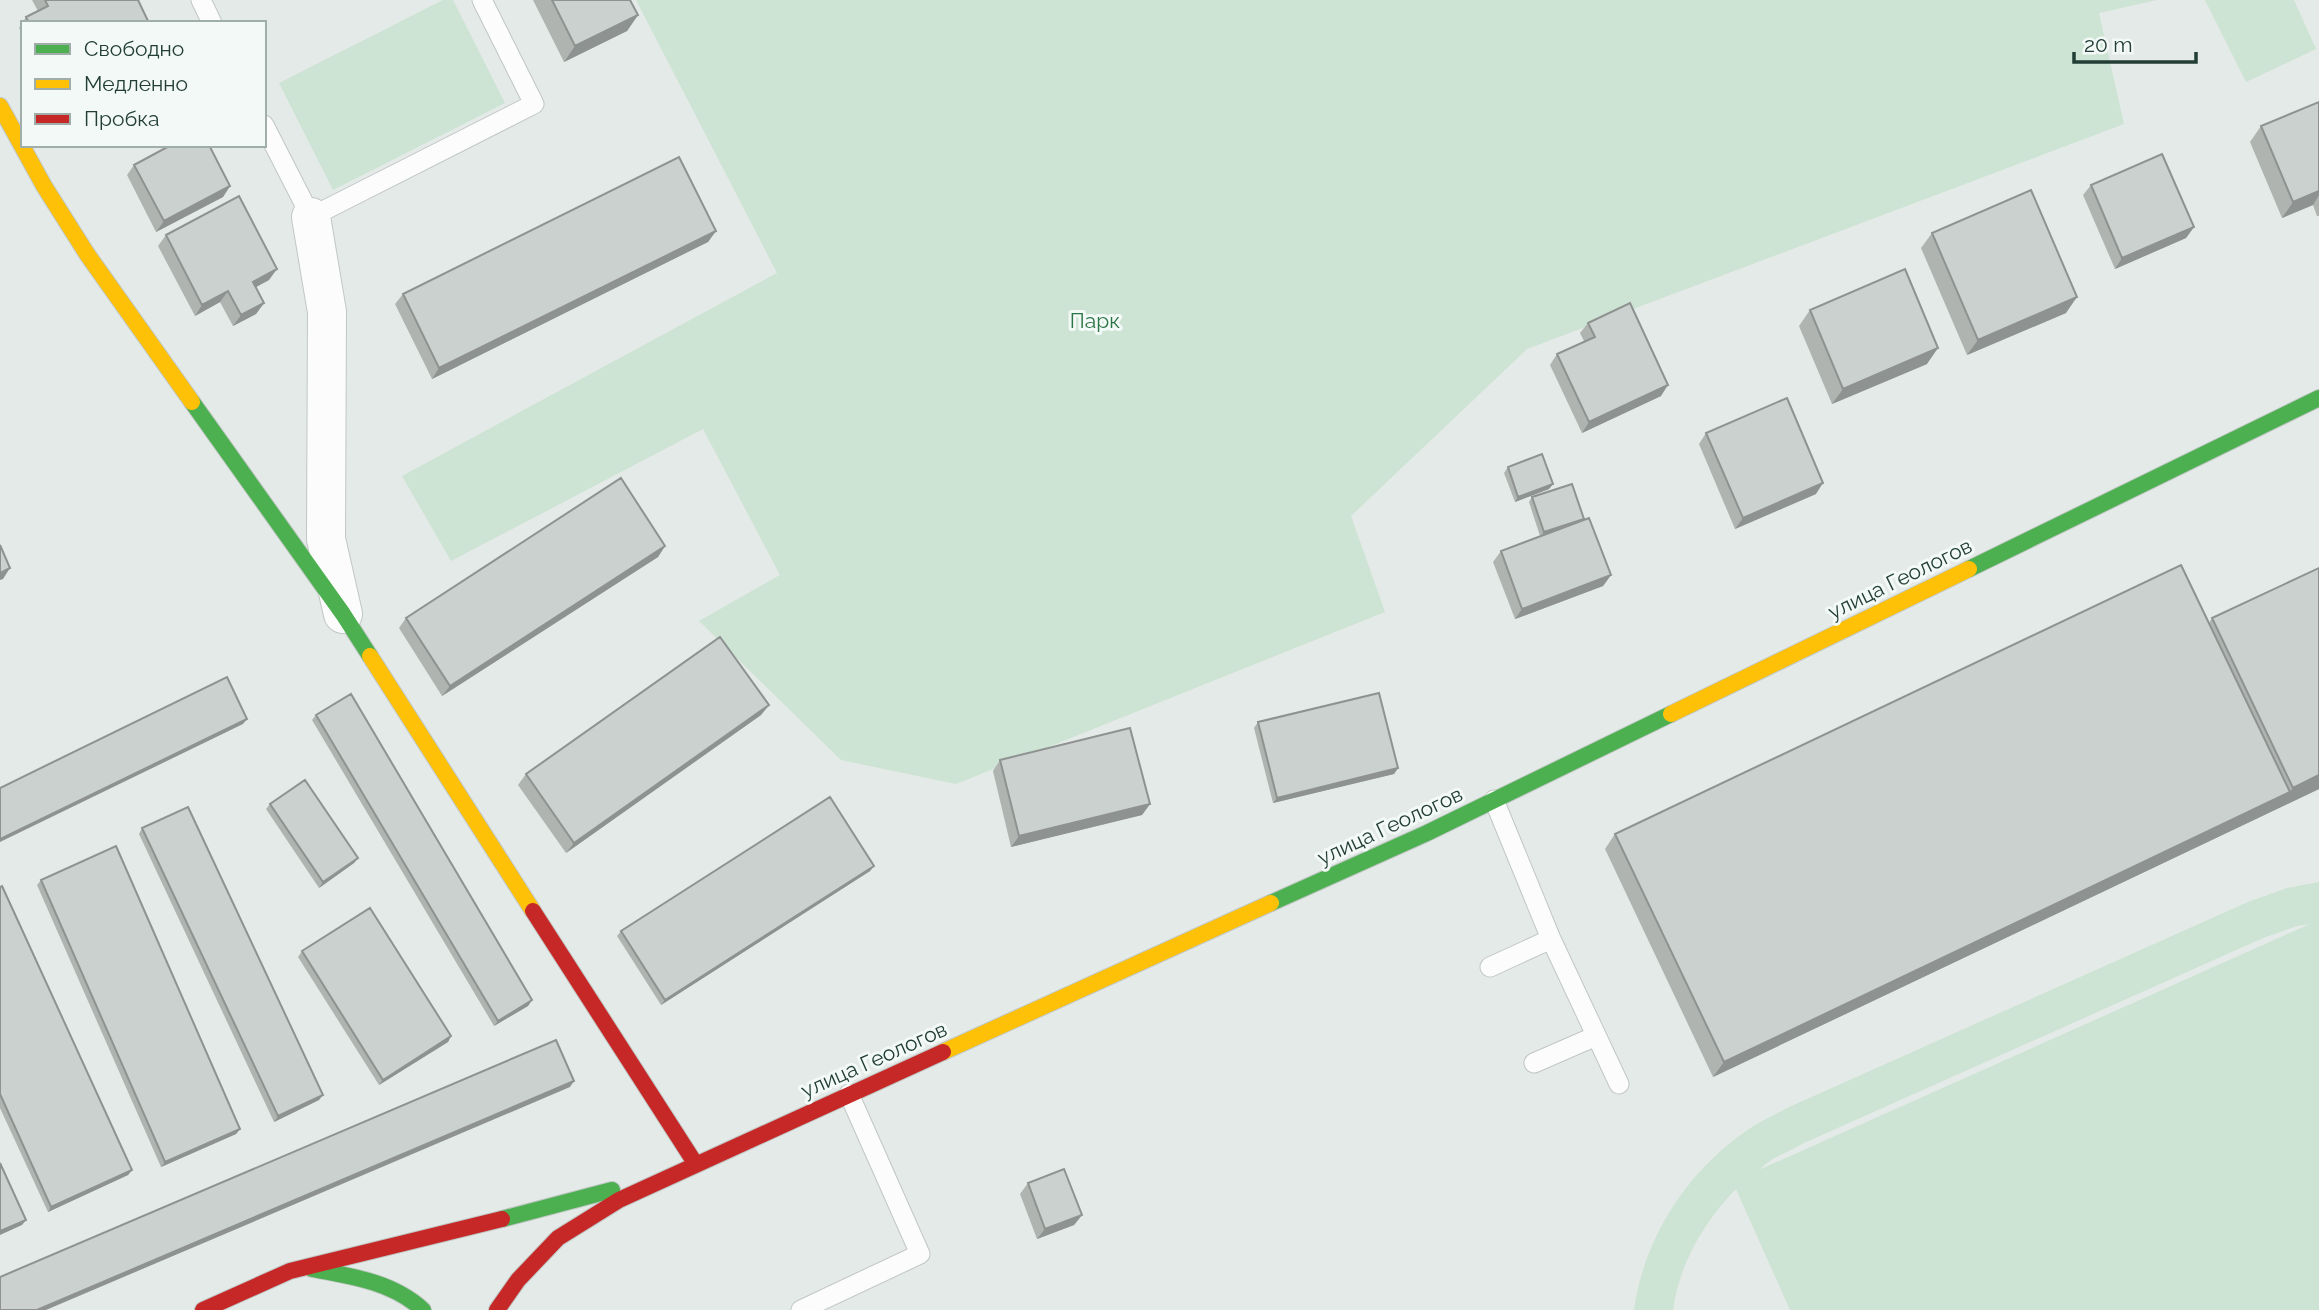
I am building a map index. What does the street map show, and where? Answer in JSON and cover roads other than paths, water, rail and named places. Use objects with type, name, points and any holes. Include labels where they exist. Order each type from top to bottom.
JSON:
[{"type":"street","points":[[0,106],[21,144]]},
{"type":"street","points":[[23,147],[87,254],[344,614],[695,1163]]},
{"type":"street","points":[[311,217],[327,312],[326,539],[344,614]]},
{"type":"street","name":"улица Геологов","points":[[497,1310],[518,1280],[558,1238],[619,1200],[695,1163],[1071,996],[1494,800],[2319,398]]},
{"type":"street","points":[[203,1310],[290,1271],[672,1174]]},
{"type":"street","points":[[290,1271],[307,1268],[382,1286],[408,1297],[422,1310]]},
{"type":"lane","points":[[201,0],[211,21]]},
{"type":"lane","points":[[266,129],[311,217],[534,104],[482,0]]},
{"type":"lane","points":[[1494,800],[1551,940],[1619,1084]]},
{"type":"lane","points":[[1490,967],[1551,940]]},
{"type":"lane","points":[[1534,1063],[1596,1036]]},
{"type":"lane","points":[[801,1310],[920,1254],[849,1094]]},
{"type":"park label","name":"Парк","points":[[1095,321]]}]
